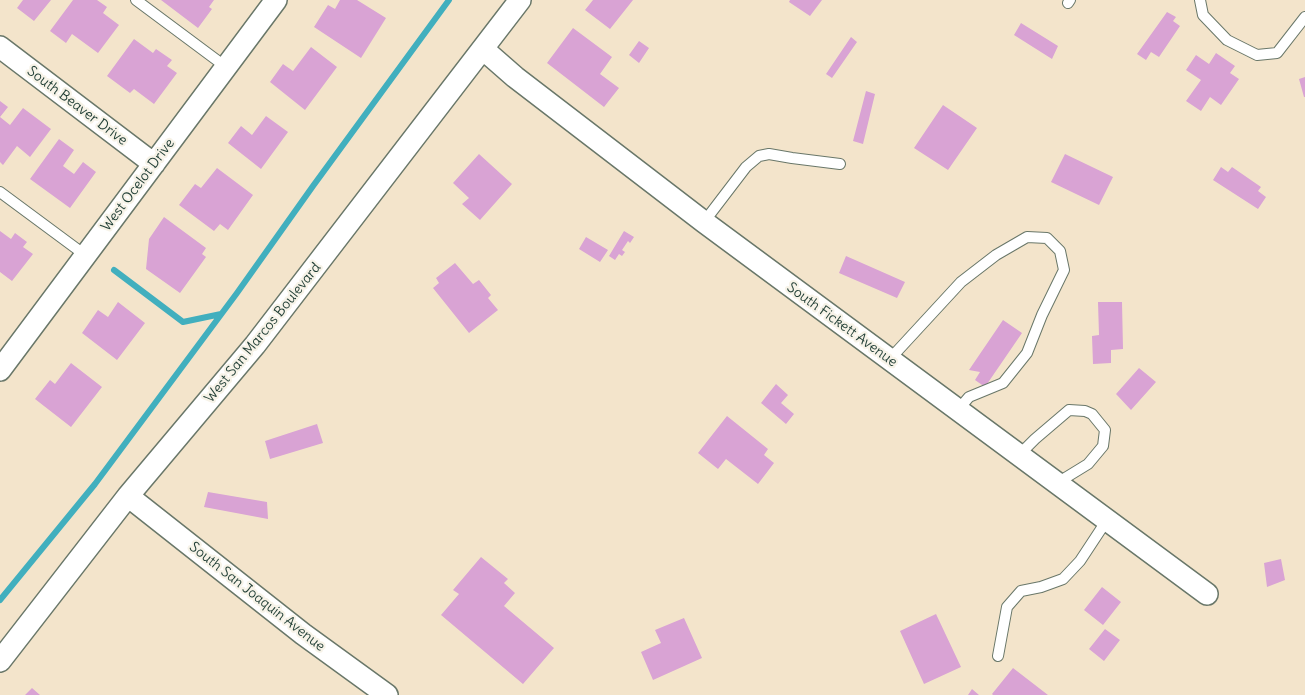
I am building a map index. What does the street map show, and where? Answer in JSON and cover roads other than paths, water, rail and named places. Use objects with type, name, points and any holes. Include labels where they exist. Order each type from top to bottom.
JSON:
[{"type":"street","name":"West Ocelot Drive","points":[[0,370],[7,346],[86,255],[276,0]]},
{"type":"street","name":"West San Marcos Boulevard","points":[[0,661],[128,496],[255,346],[520,0]]},
{"type":"street","name":"South Beaver Drive","points":[[0,47],[154,164]]},
{"type":"street","name":"South Fickett Avenue","points":[[483,49],[515,77],[704,222],[1207,594]]},
{"type":"street","name":"South San Joaquin Avenue","points":[[128,496],[376,692]]},
{"type":"lane","points":[[136,0],[226,67]]},
{"type":"lane","points":[[1200,0],[1203,15],[1227,40],[1257,55],[1278,53],[1305,17]]},
{"type":"lane","points":[[704,222],[746,167],[759,156],[769,154],[840,164]]},
{"type":"lane","points":[[0,192],[86,255]]},
{"type":"lane","points":[[889,360],[961,282],[996,255],[1027,237],[1047,238],[1060,251],[1064,270],[1042,315],[1027,353],[1003,383],[969,397],[958,410]]},
{"type":"lane","points":[[1019,455],[1069,410],[1085,411],[1092,414],[1105,430],[1103,446],[1088,464],[1057,483]]},
{"type":"lane","points":[[998,656],[1007,607],[1021,591],[1040,588],[1063,579],[1080,561],[1107,520]]},
{"type":"waterway","points":[[0,600],[95,484],[237,293],[449,0]]},
{"type":"waterway","points":[[114,270],[183,322],[221,314]]}]
